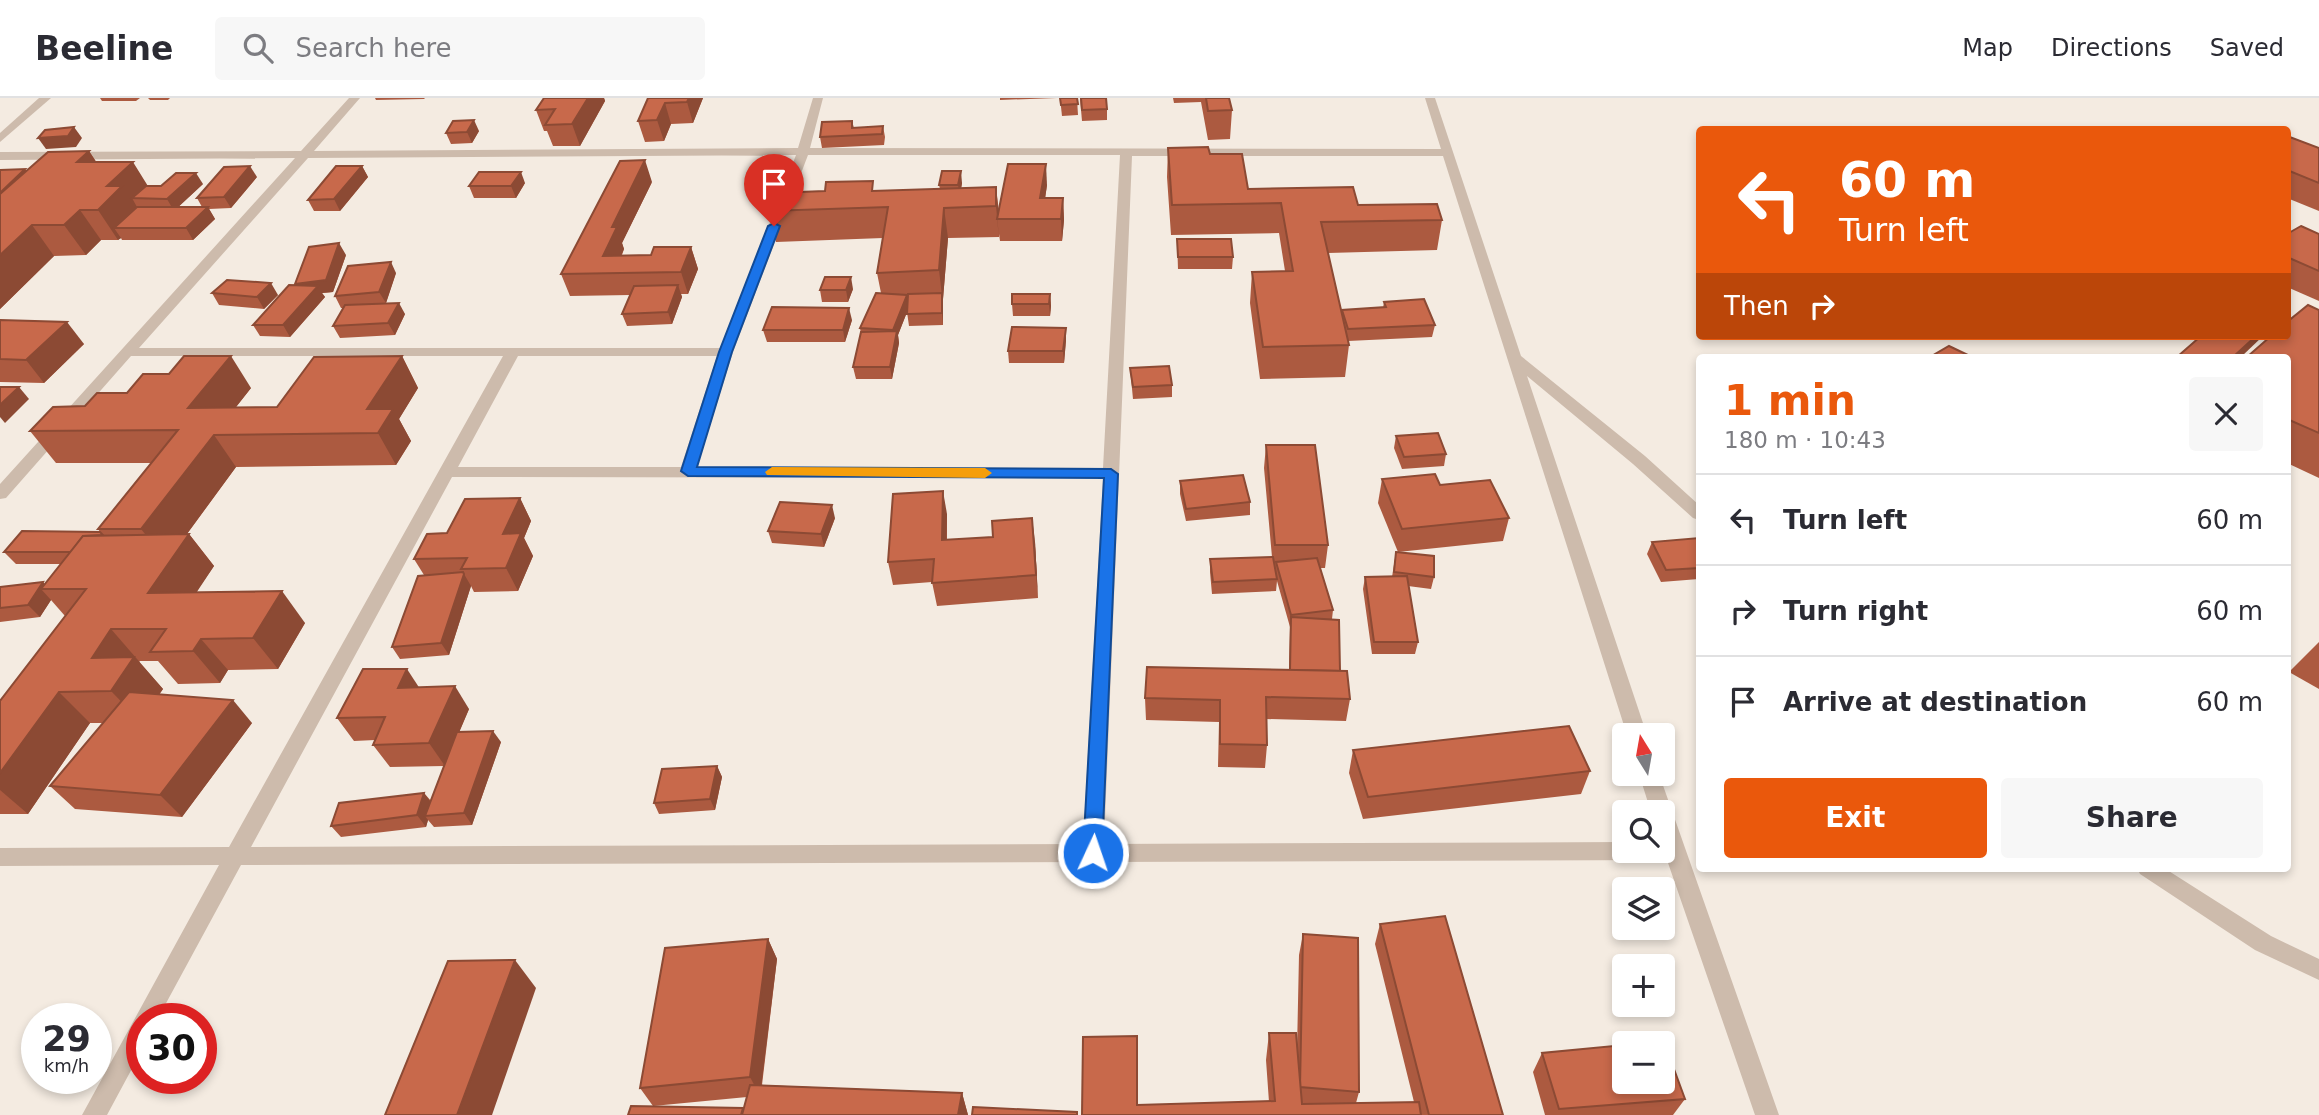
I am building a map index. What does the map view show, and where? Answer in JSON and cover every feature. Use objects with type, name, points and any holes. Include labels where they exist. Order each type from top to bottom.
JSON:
[{"type":"street","points":[[0,139],[46,98]]},
{"type":"street","points":[[0,494],[309,153],[355,98]]},
{"type":"street","points":[[688,471],[726,352],[803,151],[818,98]]},
{"type":"street","points":[[1430,98],[1632,723]]},
{"type":"street","points":[[0,156],[803,151],[1449,153]]},
{"type":"street","points":[[1093,853],[1126,152]]},
{"type":"street","points":[[129,352],[726,352]]},
{"type":"street","points":[[154,1003],[513,352]]},
{"type":"street","points":[[1515,358],[1639,460],[1696,511]]},
{"type":"street","points":[[446,472],[1111,474]]},
{"type":"street","points":[[0,857],[1612,851]]},
{"type":"street","points":[[1675,854],[1767,1115]]},
{"type":"street","points":[[2153,872],[2263,943],[2319,971]]},
{"type":"street","points":[[94,1115],[126,1056]]},
{"type":"building","points":[[544,98],[588,98],[572,124],[545,125],[555,109],[536,110]]},
{"type":"building","points":[[648,98],[689,98],[687,102],[665,103],[657,120],[638,121]]},
{"type":"building","points":[[1060,98],[1077,98],[1078,104],[1061,105]]},
{"type":"building","points":[[1081,98],[1106,98],[1107,109],[1082,110]]},
{"type":"building","points":[[1206,98],[1229,98],[1232,110],[1208,111]]},
{"type":"building","points":[[474,120],[467,132],[446,133],[453,121]]},
{"type":"building","points":[[852,121],[852,128],[883,126],[882,134],[820,137],[822,122]]},
{"type":"building","points":[[74,127],[68,136],[38,138],[45,130]]},
{"type":"building","points":[[2291,138],[2319,148],[2319,183],[2291,172]]},
{"type":"building","points":[[1208,147],[1210,154],[1242,154],[1248,189],[1353,187],[1358,205],[1437,204],[1442,220],[1321,222],[1349,345],[1263,347],[1252,272],[1293,271],[1281,203],[1172,205],[1168,148]]},
{"type":"building","points":[[89,151],[77,162],[133,162],[107,186],[122,186],[98,210],[80,210],[64,225],[32,225],[0,255],[0,194],[48,152]]},
{"type":"building","points":[[645,160],[612,227],[617,227],[603,256],[651,255],[654,247],[691,247],[681,272],[561,274],[620,161]]},
{"type":"building","points":[[1008,164],[1046,164],[1040,198],[1063,198],[1061,219],[997,219]]},
{"type":"building","points":[[250,166],[224,197],[197,198],[224,167]]},
{"type":"building","points":[[336,166],[362,166],[334,199],[308,200]]},
{"type":"building","points":[[25,169],[0,193],[0,170]]},
{"type":"building","points":[[942,171],[961,171],[958,185],[939,185]]},
{"type":"building","points":[[479,172],[521,172],[511,186],[469,186]]},
{"type":"building","points":[[176,173],[196,173],[167,199],[132,198],[146,186],[161,186]]},
{"type":"building","points":[[873,181],[872,191],[996,187],[996,206],[944,208],[939,270],[877,273],[888,207],[768,211],[774,193],[825,191],[826,182]]},
{"type":"building","points":[[137,207],[208,207],[186,228],[114,228]]},
{"type":"building","points":[[2301,226],[2319,234],[2319,271],[2291,259],[2291,232]]},
{"type":"building","points":[[1177,239],[1231,239],[1233,257],[1178,257]]},
{"type":"building","points":[[339,243],[326,280],[295,284],[309,247]]},
{"type":"building","points":[[391,262],[379,292],[335,296],[348,266]]},
{"type":"building","points":[[825,277],[851,277],[846,290],[820,290]]},
{"type":"building","points":[[227,280],[271,283],[257,297],[212,293]]},
{"type":"building","points":[[289,285],[318,286],[283,325],[253,325]]},
{"type":"building","points":[[678,285],[668,312],[622,314],[634,286]]},
{"type":"building","points":[[876,293],[907,295],[893,330],[860,328]]},
{"type":"building","points":[[942,293],[942,313],[907,314],[908,294]]},
{"type":"building","points":[[1012,294],[1050,294],[1049,304],[1012,304]]},
{"type":"building","points":[[1424,299],[1435,325],[1348,329],[1342,310],[1386,307],[1384,302]]},
{"type":"building","points":[[399,303],[388,323],[333,326],[345,305]]},
{"type":"building","points":[[2308,305],[2319,310],[2319,433],[2291,421],[2291,354],[2250,354],[2266,340],[2291,340],[2291,319]]},
{"type":"building","points":[[772,307],[849,308],[843,330],[763,330]]},
{"type":"building","points":[[0,320],[67,322],[26,360],[0,359]]},
{"type":"building","points":[[1012,327],[1066,328],[1063,351],[1008,351]]},
{"type":"building","points":[[897,331],[890,367],[853,367],[861,332]]},
{"type":"building","points":[[2196,340],[2252,340],[2236,354],[2180,354]]},
{"type":"building","points":[[1949,346],[1966,354],[1935,354]]},
{"type":"building","points":[[184,356],[231,356],[188,408],[277,407],[314,357],[402,356],[367,409],[393,409],[378,433],[214,435],[141,529],[98,529],[178,430],[30,431],[53,407],[85,406],[97,393],[127,393],[143,374],[169,374]]},
{"type":"building","points":[[1169,366],[1172,385],[1133,387],[1130,368]]},
{"type":"building","points":[[0,387],[19,387],[0,405]]},
{"type":"building","points":[[1438,433],[1446,454],[1404,457],[1396,436]]},
{"type":"building","points":[[1266,445],[1315,445],[1328,545],[1275,545]]},
{"type":"building","points":[[1435,474],[1440,485],[1490,480],[1509,518],[1402,529],[1382,479]]},
{"type":"building","points":[[1243,475],[1250,502],[1186,509],[1180,481]]},
{"type":"building","points":[[943,491],[942,540],[993,537],[992,521],[1032,518],[1036,575],[932,583],[934,559],[888,562],[893,494]]},
{"type":"building","points":[[520,498],[503,534],[521,533],[506,568],[461,569],[467,558],[414,559],[427,534],[447,533],[465,499]]},
{"type":"building","points":[[780,502],[832,505],[821,534],[768,531]]},
{"type":"building","points":[[22,531],[100,532],[103,535],[83,536],[71,552],[4,552]]},
{"type":"building","points":[[189,534],[148,593],[282,591],[253,638],[201,639],[193,651],[150,652],[166,629],[111,629],[92,658],[134,657],[111,691],[59,692],[0,773],[0,701],[86,589],[41,589],[83,536]]},
{"type":"building","points":[[1696,538],[1696,568],[1666,570],[1652,542]]},
{"type":"building","points":[[1396,552],[1434,556],[1434,577],[1394,572]]},
{"type":"building","points":[[1273,557],[1277,579],[1213,582],[1210,559]]},
{"type":"building","points":[[1317,558],[1333,610],[1291,615],[1276,562]]},
{"type":"building","points":[[463,572],[441,643],[392,647],[418,576]]},
{"type":"building","points":[[1407,576],[1418,642],[1374,642],[1365,577]]},
{"type":"building","points":[[43,582],[28,605],[0,608],[0,587]]},
{"type":"building","points":[[1291,617],[1339,620],[1340,671],[1290,670]]},
{"type":"building","points":[[1147,667],[1347,671],[1350,699],[1266,697],[1267,745],[1220,744],[1220,700],[1145,698]]},
{"type":"building","points":[[363,669],[407,669],[398,688],[455,686],[429,743],[373,745],[385,717],[337,718]]},
{"type":"building","points":[[129,692],[233,700],[160,795],[50,786]]},
{"type":"building","points":[[1569,726],[1590,771],[1368,797],[1353,750]]},
{"type":"building","points":[[493,731],[464,813],[425,816],[457,732]]},
{"type":"building","points":[[717,766],[710,799],[654,803],[662,769]]},
{"type":"building","points":[[424,793],[417,815],[331,826],[339,803]]},
{"type":"building","points":[[1445,916],[1503,1115],[1429,1115],[1380,924]]},
{"type":"building","points":[[1303,934],[1358,938],[1359,1092],[1300,1087]]},
{"type":"building","points":[[768,939],[750,1077],[640,1088],[665,948]]},
{"type":"building","points":[[515,960],[457,1115],[385,1115],[448,961]]},
{"type":"building","points":[[1269,1033],[1296,1033],[1302,1104],[1419,1102],[1421,1115],[1082,1115],[1083,1037],[1137,1036],[1137,1105],[1275,1101]]},
{"type":"building","points":[[1612,1046],[1612,1094],[1675,1094],[1675,1072],[1685,1099],[1559,1109],[1542,1053]]},
{"type":"building","points":[[750,1085],[962,1093],[958,1115],[742,1115]]},
{"type":"building","points":[[631,1106],[743,1108],[741,1115],[628,1115]]},
{"type":"building","points":[[973,1107],[1077,1112],[1077,1115],[972,1115]]},
{"type":"slow traffic","points":[[772,472],[985,473]]},
{"type":"route","points":[[774,226],[726,352],[688,471],[1111,474],[1093,853]]}]
